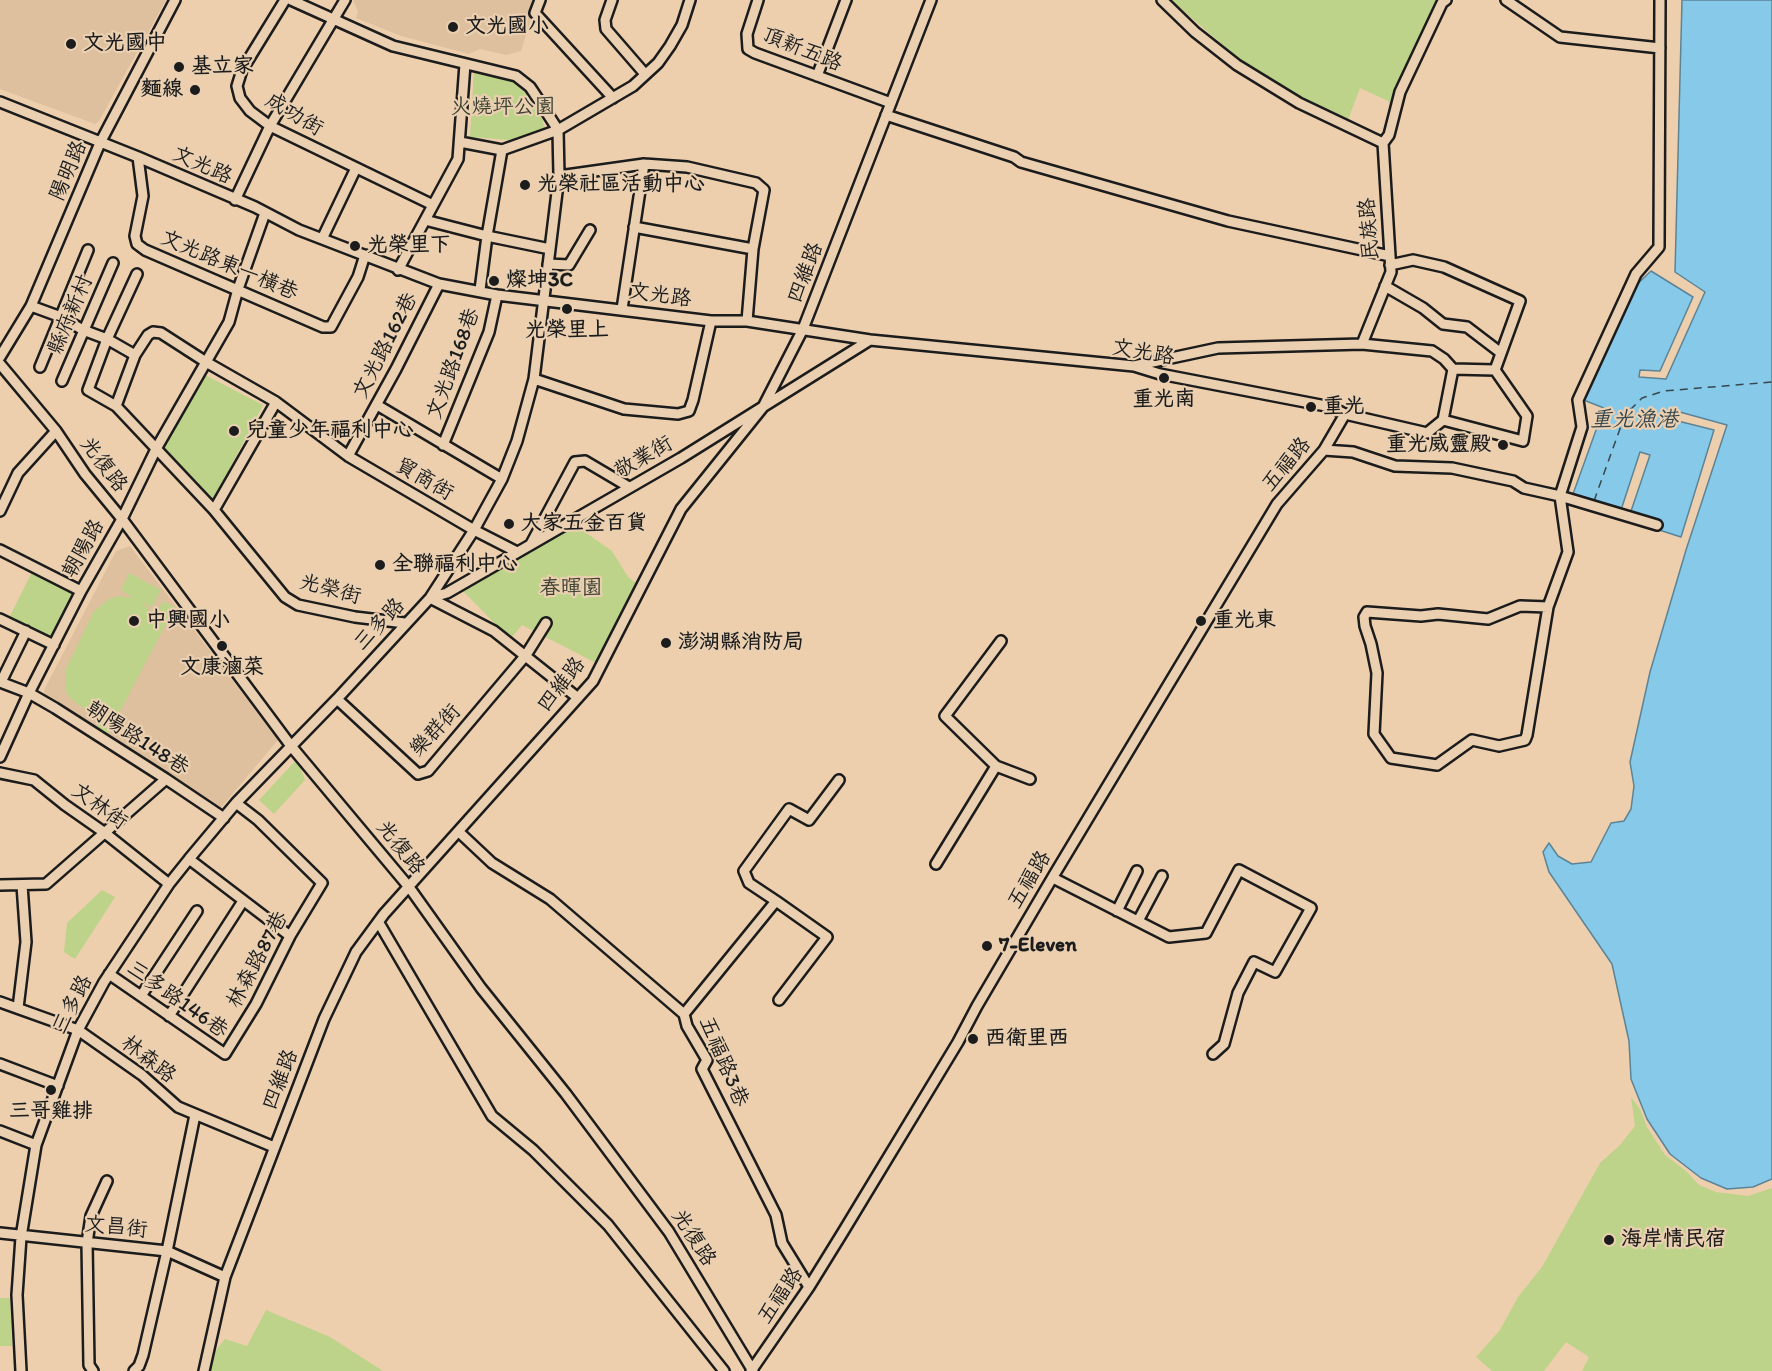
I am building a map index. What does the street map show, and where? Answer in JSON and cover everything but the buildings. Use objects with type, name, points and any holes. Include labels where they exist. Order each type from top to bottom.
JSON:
[{"type":"street","name":"陽明路","points":[[0,357],[31,306],[100,143],[175,0]]},
{"type":"street","name":"成功街","points":[[285,0],[242,70],[237,86],[240,98],[250,111],[270,126],[433,205]]},
{"type":"street","points":[[291,0],[393,46],[516,76],[530,87],[558,130]]},
{"type":"street","points":[[235,200],[270,126],[345,0]]},
{"type":"street","points":[[540,0],[536,13],[613,98]]},
{"type":"street","points":[[612,0],[605,20],[606,29],[645,74]]},
{"type":"street","points":[[460,142],[502,150],[558,130],[633,86],[658,63],[670,46],[682,25],[690,0]]},
{"type":"street","name":"頂新五路","points":[[758,0],[747,34],[748,49],[891,103]]},
{"type":"street","points":[[817,76],[846,0]]},
{"type":"street","name":"四維路","points":[[204,1371],[225,1277],[324,1019],[356,952],[384,915],[593,681],[681,509],[763,407],[803,329],[931,0]]},
{"type":"street","points":[[1162,0],[1216,51],[1237,65],[1299,103],[1383,143]]},
{"type":"street","name":"民族路","points":[[1362,344],[1391,272],[1383,143],[1389,135],[1400,92],[1442,3],[1446,0]]},
{"type":"street","points":[[1506,0],[1560,37],[1660,48]]},
{"type":"street","points":[[1548,607],[1520,606],[1488,619],[1438,614],[1421,616],[1367,612],[1364,617],[1365,627],[1377,673],[1374,734],[1391,758],[1437,765],[1472,740],[1499,746],[1525,740],[1527,735],[1548,607],[1568,552],[1560,496],[1582,428],[1578,400],[1636,274],[1659,247],[1660,0]]},
{"type":"street","points":[[398,270],[458,159],[465,64]]},
{"type":"street","name":"文光路","points":[[0,102],[138,157],[322,239],[439,284],[497,295],[711,321],[747,321],[870,340],[1134,366],[1160,374],[1331,407],[1346,414],[1427,433],[1443,420]]},
{"type":"street","points":[[886,115],[1014,157],[1021,162],[1228,221],[1390,260],[1413,260],[1444,267],[1520,301],[1495,370]]},
{"type":"street","name":"三多路","points":[[21,1371],[16,1294],[21,1237],[36,1145],[78,1030],[109,974],[169,884],[236,803],[337,699],[430,598],[474,530],[502,479],[518,441],[534,380],[559,176],[558,130]]},
{"type":"street","points":[[480,290],[502,150]]},
{"type":"street","name":"文光路東一橫巷","points":[[138,157],[143,196],[135,236],[137,244],[145,250],[323,327],[331,327],[358,277],[364,255]]},
{"type":"street","points":[[622,309],[644,164]]},
{"type":"street","points":[[559,176],[644,164],[687,167],[756,183],[764,190],[753,249],[747,321]]},
{"type":"street","points":[[322,239],[356,168]]},
{"type":"street","points":[[206,362],[229,322],[238,289],[265,213]]},
{"type":"street","points":[[425,220],[550,249]]},
{"type":"street","points":[[634,227],[753,249]]},
{"type":"street","points":[[548,264],[569,265],[590,230]]},
{"type":"street","name":"縣府新村","points":[[40,367],[88,250]]},
{"type":"street","name":"縣府新村","points":[[62,381],[113,263]]},
{"type":"street","name":"縣府新村","points":[[116,406],[88,390],[107,339],[137,274]]},
{"type":"street","name":"文光路162巷","points":[[348,456],[439,284]]},
{"type":"street","points":[[1385,286],[1423,308],[1443,324],[1467,327],[1501,353]]},
{"type":"street","name":"文光路168巷","points":[[443,445],[489,332],[497,295]]},
{"type":"street","points":[[31,306],[61,317],[135,355],[116,406]]},
{"type":"street","points":[[534,380],[624,410],[678,414],[689,411],[711,321]]},
{"type":"street","name":"貿商街","points":[[135,355],[148,335],[153,332],[161,333],[276,402],[348,456],[474,530],[517,552]]},
{"type":"street","name":"敬業街","points":[[430,598],[447,593],[681,458],[870,340]]},
{"type":"street","points":[[1134,366],[1218,348],[1362,344],[1432,351],[1453,369],[1495,370]]},
{"type":"street","name":"朝陽路","points":[[0,757],[28,693],[81,591],[122,519],[156,449],[206,362]]},
{"type":"street","name":"光復路","points":[[0,364],[56,432],[85,474],[122,519],[291,746],[410,887],[481,988],[566,1094],[669,1232],[752,1371]]},
{"type":"street","points":[[1453,369],[1443,420],[1523,441],[1527,416],[1495,370]]},
{"type":"street","points":[[214,510],[276,402]]},
{"type":"street","points":[[377,405],[502,479]]},
{"type":"street","name":"光榮街","points":[[116,406],[214,510],[285,597],[298,605],[355,617],[405,623]]},
{"type":"street","name":"五福路","points":[[752,1371],[809,1287],[958,1042],[977,1006],[1277,504],[1324,450],[1346,414]]},
{"type":"street","points":[[0,511],[18,473],[56,432]]},
{"type":"street","points":[[1324,450],[1353,452],[1395,466],[1462,470],[1513,481],[1524,488],[1560,496],[1657,525]]},
{"type":"street","points":[[531,544],[575,462],[585,461],[629,487]]},
{"type":"street","points":[[0,550],[81,591]]},
{"type":"street","points":[[430,598],[494,631],[578,699]]},
{"type":"street","points":[[0,619],[54,645]]},
{"type":"street","name":"樂群街","points":[[337,699],[418,774],[428,771],[526,655],[546,623]]},
{"type":"street","points":[[0,682],[26,631]]},
{"type":"street","points":[[1001,641],[945,716],[996,766],[1030,779]]},
{"type":"street","name":"朝陽路148巷","points":[[0,682],[28,693],[76,720],[224,818]]},
{"type":"street","points":[[936,864],[996,766]]},
{"type":"street","name":"文林街","points":[[0,773],[34,780],[169,884]]},
{"type":"street","points":[[0,885],[46,884],[166,779]]},
{"type":"street","points":[[779,1000],[827,937],[749,883],[744,871],[789,809],[809,820],[839,780]]},
{"type":"street","name":"林森路87巷","points":[[225,1054],[256,1004],[290,936],[322,884],[258,820],[236,803]]},
{"type":"street","name":"五福路3巷","points":[[459,832],[492,863],[550,899],[684,1014],[687,1026],[707,1060],[702,1069],[776,1215],[782,1243],[809,1287]]},
{"type":"street","points":[[189,860],[290,936]]},
{"type":"street","points":[[1053,878],[1169,937],[1206,933],[1239,870],[1311,908],[1275,972],[1254,962],[1238,993],[1224,1044],[1213,1054]]},
{"type":"street","points":[[1117,911],[1137,871]]},
{"type":"street","points":[[1138,921],[1162,876]]},
{"type":"street","points":[[18,1008],[26,942],[22,885]]},
{"type":"street","points":[[169,1016],[243,901]]},
{"type":"street","points":[[684,1014],[776,901]]},
{"type":"street","points":[[141,996],[197,911]]},
{"type":"street","points":[[379,923],[492,1116],[533,1150],[608,1225],[724,1371]]},
{"type":"street","name":"三多路146巷","points":[[109,974],[225,1054]]},
{"type":"street","name":"林森路","points":[[1,1005],[18,1008],[78,1030],[142,1076],[178,1107],[274,1147]]},
{"type":"street","points":[[0,1064],[58,1086]]},
{"type":"street","points":[[134,1371],[139,1366],[143,1354],[195,1115]]},
{"type":"street","points":[[0,1131],[36,1145]]},
{"type":"street","points":[[93,1371],[88,1365],[87,1243],[91,1216],[107,1181]]},
{"type":"street","name":"文昌街","points":[[0,1233],[167,1251],[225,1277]]},
{"type":"shaded area","name":"文光國中","points":[[0,0],[166,0],[99,121],[95,124],[0,89]]},
{"type":"shaded area","name":"文光國小","points":[[353,0],[537,0],[521,51],[506,55],[480,49],[469,54],[401,36],[356,18],[358,12]]},
{"type":"shaded area","name":"中興國小","points":[[130,546],[278,740],[219,810],[45,697],[44,690],[116,551]]},
{"type":"green space","points":[[1171,0],[1436,0],[1437,2],[1396,96],[1394,113],[1388,101],[1360,88],[1345,128],[1293,106]]},
{"type":"green space","name":"火燒坪公園","points":[[474,69],[512,78],[534,95],[546,131],[510,140],[470,137]]},
{"type":"green space","points":[[205,375],[263,405],[211,504],[164,448]]},
{"type":"green space","name":"春暉園","points":[[575,525],[612,551],[628,577],[639,585],[598,664],[522,625],[509,638],[459,587]]},
{"type":"green space","points":[[32,572],[75,594],[52,641],[8,620]]},
{"type":"green space","points":[[129,573],[161,590],[152,607],[142,602],[155,616],[163,601],[175,607],[108,734],[96,728],[104,712],[86,710],[71,699],[66,692],[65,671],[94,611],[109,599],[118,596],[133,598],[121,590]]},
{"type":"green space","points":[[297,759],[305,780],[274,814],[259,800]]},
{"type":"green space","points":[[102,890],[115,897],[75,959],[64,952],[67,923]]},
{"type":"green space","points":[[1631,1097],[1665,1155],[1686,1171],[1699,1185],[1716,1192],[1748,1196],[1772,1188],[1772,1371],[1582,1371],[1589,1357],[1566,1342],[1544,1371],[1492,1371],[1476,1357],[1500,1330],[1518,1297],[1542,1267],[1600,1163],[1620,1145],[1635,1126]]},
{"type":"green space","points":[[0,1298],[10,1298],[12,1346],[0,1346]]},
{"type":"green space","points":[[266,1310],[330,1337],[383,1371],[209,1371],[213,1354],[225,1339],[247,1346]]},
{"type":"water","name":"重光漁港","points":[[1682,0],[1772,0],[1772,1179],[1753,1187],[1727,1189],[1701,1178],[1670,1154],[1647,1119],[1631,1079],[1629,1041],[1612,964],[1549,872],[1543,852],[1549,843],[1558,856],[1572,864],[1591,862],[1611,823],[1624,821],[1631,809],[1634,786],[1630,762],[1650,672],[1686,550],[1727,425],[1669,409],[1666,418],[1714,430],[1681,537],[1628,520],[1650,455],[1640,452],[1621,510],[1573,494],[1604,408],[1581,399],[1630,291],[1651,271],[1693,297],[1660,371],[1640,370],[1639,377],[1666,379],[1705,292],[1675,272]]},
{"type":"ferry route","points":[[1594,501],[1621,426],[1629,411],[1642,398],[1664,391],[1772,382]]},
{"type":"place","name":"文光國小","points":[[453,27]]},
{"type":"place","name":"文光國中","points":[[71,44]]},
{"type":"place","name":"基立家","points":[[179,67]]},
{"type":"place","name":"麵線","points":[[195,90]]},
{"type":"place","name":"光榮社區活動中心","points":[[525,185]]},
{"type":"place","name":"光榮里下","points":[[355,246]]},
{"type":"place","name":"燦坤3C","points":[[494,281]]},
{"type":"place","name":"光榮里上","points":[[567,309]]},
{"type":"place","name":"重光南","points":[[1164,378]]},
{"type":"place","name":"重光","points":[[1311,407]]},
{"type":"place","name":"兒童少年福利中心","points":[[234,431]]},
{"type":"place","name":"重光威靈殿","points":[[1503,445]]},
{"type":"place","name":"大家五金百貨","points":[[509,524]]},
{"type":"place","name":"全聯福利中心","points":[[380,565]]},
{"type":"place","name":"中興國小","points":[[134,621]]},
{"type":"place","name":"重光東","points":[[1201,621]]},
{"type":"place","name":"澎湖縣消防局","points":[[666,643]]},
{"type":"place","name":"文康滷菜","points":[[222,646]]},
{"type":"place","name":"7-Eleven","points":[[987,946]]},
{"type":"place","name":"西衛里西","points":[[973,1039]]},
{"type":"place","name":"三哥雞排","points":[[51,1090]]},
{"type":"place","name":"海岸情民宿","points":[[1609,1240]]}]
